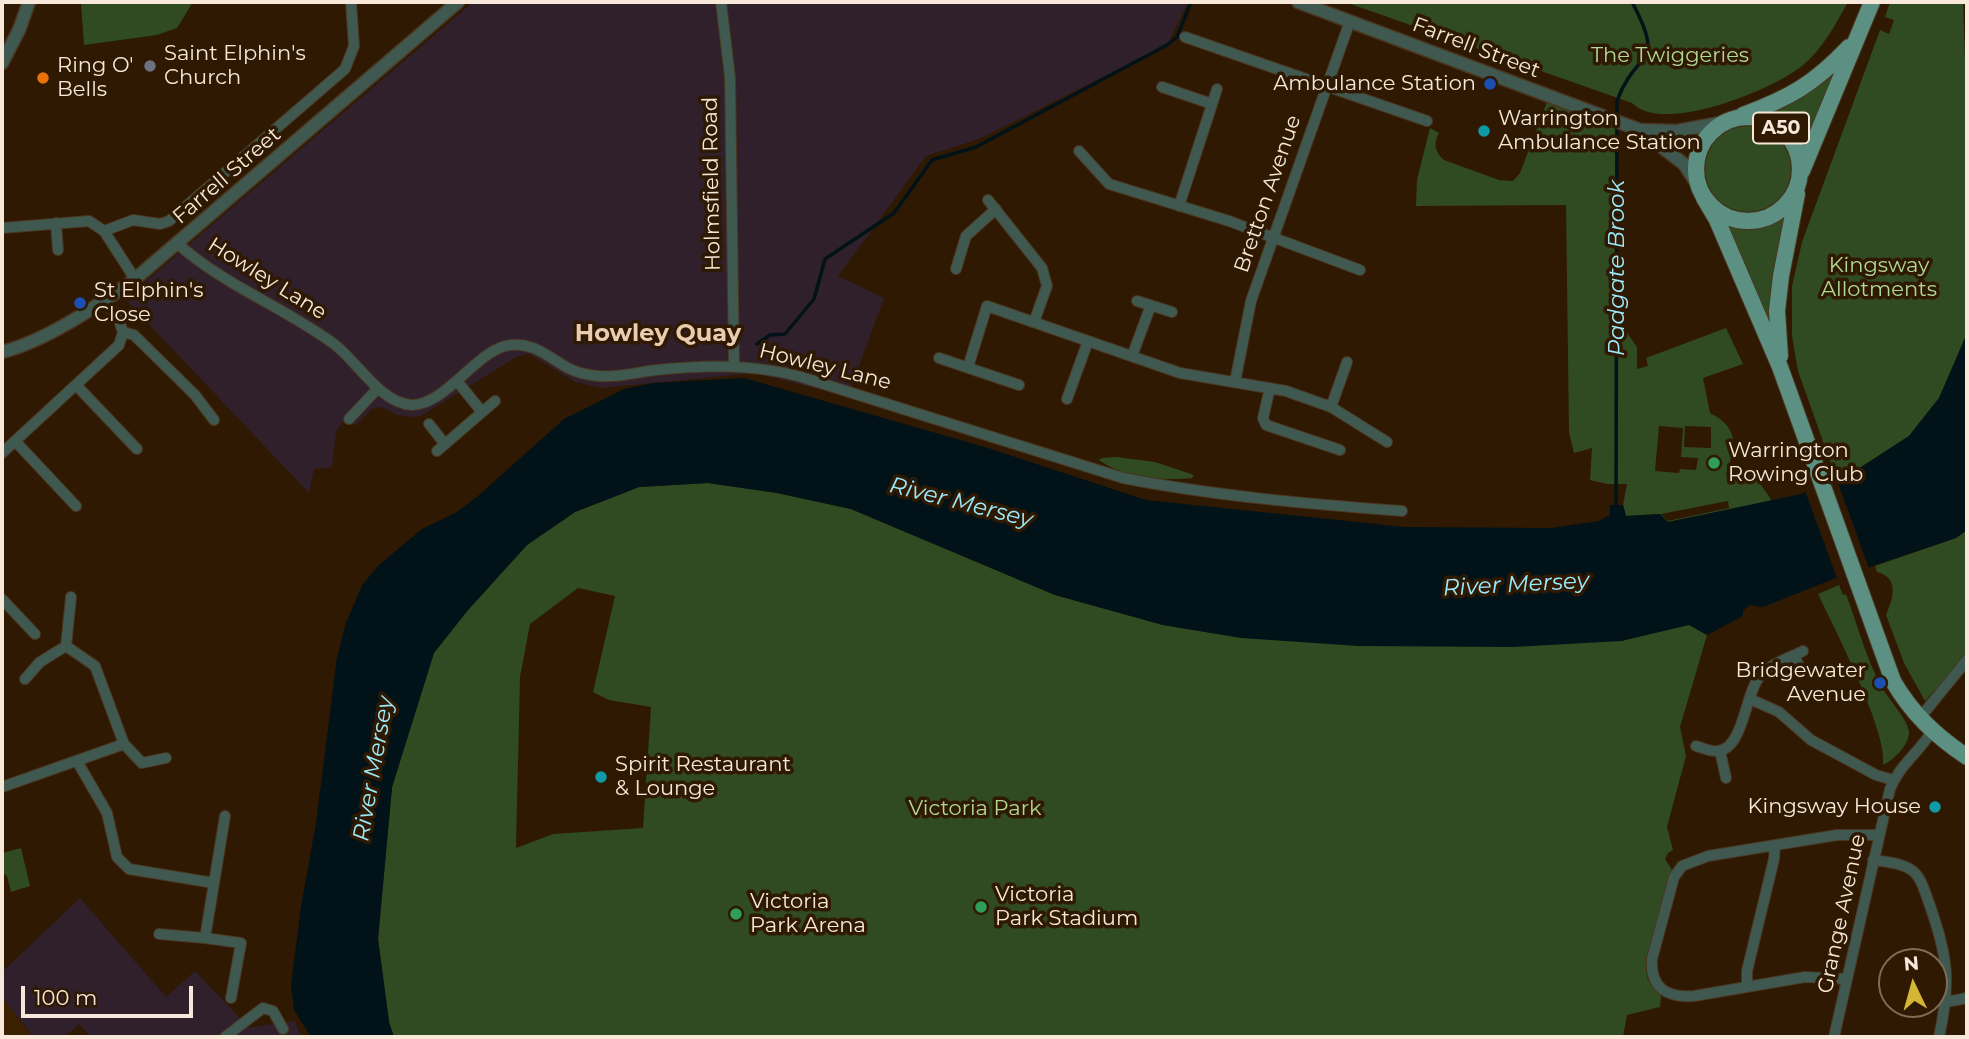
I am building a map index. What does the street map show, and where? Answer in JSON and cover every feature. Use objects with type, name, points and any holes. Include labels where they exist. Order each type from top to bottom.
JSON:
[{"type":"main road","name":"A50","points":[[1702,192],[1716,210],[1730,218],[1747,222],[1764,219],[1779,212],[1791,200],[1872,2]]},
{"type":"main road","name":"A50","points":[[1856,40],[1809,85],[1779,102],[1731,120],[1712,131],[1700,150],[1696,172],[1702,192],[1717,220],[1780,367],[1858,589],[1894,681],[1919,719],[1967,757]]},
{"type":"main road","name":"A50","points":[[1731,120],[1753,117],[1769,120],[1783,129],[1794,142],[1800,157],[1800,179],[1779,288],[1777,312],[1780,367]]},
{"type":"street","points":[[2,63],[29,2]]},
{"type":"street","points":[[104,231],[132,220],[160,224],[169,221],[345,69],[354,46],[351,2]]},
{"type":"street","name":"Farrell Street","points":[[2,352],[29,343],[105,301],[135,279],[458,2]]},
{"type":"street","name":"Holmsfield Road","points":[[721,2],[730,77],[734,365]]},
{"type":"street","name":"Farrell Street","points":[[1298,2],[1637,129],[1684,164],[1702,192]]},
{"type":"street","name":"Bretton Avenue","points":[[1235,382],[1251,302],[1350,21]]},
{"type":"street","points":[[1185,37],[1427,121]]},
{"type":"street","points":[[1162,87],[1212,104]]},
{"type":"street","points":[[1179,206],[1217,89]]},
{"type":"street","name":"Farrell Street","points":[[1637,129],[1676,131],[1731,120]]},
{"type":"street","points":[[1079,151],[1109,184],[1273,237],[1360,270]]},
{"type":"street","points":[[988,200],[1042,268],[1047,286],[1034,322]]},
{"type":"street","points":[[956,269],[966,236],[996,209]]},
{"type":"street","points":[[2,228],[89,221],[104,231],[135,279]]},
{"type":"street","points":[[56,223],[58,250]]},
{"type":"street","name":"Howley Lane","points":[[178,244],[213,272],[295,317],[337,346],[378,388],[403,403],[414,405],[424,402],[457,381],[489,353],[518,344],[547,354],[569,369],[604,376],[734,365],[798,376],[1123,478],[1163,486],[1289,502],[1402,511]]},
{"type":"street","points":[[3,450],[119,345],[123,332],[118,318],[105,301]]},
{"type":"street","points":[[1138,301],[1172,312]]},
{"type":"street","points":[[1132,356],[1151,305]]},
{"type":"street","points":[[968,367],[987,306],[1180,373],[1270,388],[1331,407],[1387,442]]},
{"type":"street","points":[[123,332],[134,335],[195,395],[214,420]]},
{"type":"street","points":[[1068,399],[1088,341]]},
{"type":"street","points":[[939,358],[1020,385]]},
{"type":"street","points":[[1331,407],[1347,362]]},
{"type":"street","points":[[457,381],[482,412]]},
{"type":"street","points":[[76,385],[137,449]]},
{"type":"street","points":[[349,419],[378,388]]},
{"type":"street","points":[[1270,388],[1263,418],[1266,425],[1340,450]]},
{"type":"street","points":[[429,424],[441,447],[495,401]]},
{"type":"street","points":[[15,441],[76,506]]},
{"type":"street","points":[[66,646],[71,597]]},
{"type":"street","points":[[2,598],[35,634]]},
{"type":"street","points":[[25,679],[40,662],[66,646]]},
{"type":"street","points":[[66,646],[95,666],[124,744],[142,763],[166,758]]},
{"type":"street","points":[[1696,746],[1720,751],[1733,742],[1756,681],[1762,674],[1798,653],[1801,670]]},
{"type":"street","points":[[1919,719],[1967,660]]},
{"type":"street","points":[[1749,699],[1779,712],[1821,746],[1876,775],[1893,780]]},
{"type":"street","name":"Grange Avenue","points":[[1834,1037],[1893,780],[1905,762],[1921,750],[1932,731]]},
{"type":"street","points":[[2,787],[124,744]]},
{"type":"street","points":[[1720,751],[1727,778]]},
{"type":"street","points":[[77,761],[107,813],[117,857],[129,869],[214,883]]},
{"type":"street","points":[[205,938],[225,816]]},
{"type":"street","points":[[1847,979],[1814,976],[1694,996],[1671,995],[1661,988],[1654,977],[1652,959],[1674,877],[1682,866],[1700,858],[1837,835],[1879,835]]},
{"type":"street","points":[[1747,987],[1747,971],[1775,845]]},
{"type":"street","points":[[1873,860],[1905,867],[1915,874],[1921,882],[1943,948]]},
{"type":"street","points":[[159,934],[241,943],[231,998]]},
{"type":"street","points":[[1948,1002],[1967,998]]},
{"type":"street","points":[[225,1037],[262,1008],[274,1011],[283,1029]]},
{"type":"street","points":[[1939,1037],[1943,1018]]},
{"type":"shaded area","points":[[473,2],[1188,2],[1167,45],[979,139],[926,156],[838,276],[884,298],[848,396],[754,373],[601,388],[575,382],[529,354],[518,356],[421,416],[397,415],[382,407],[372,409],[355,426],[346,417],[336,432],[332,467],[314,469],[309,493],[125,299]]},
{"type":"shaded area","points":[[80,898],[166,997],[195,971],[240,1018],[246,1028],[295,1021],[301,1037],[91,1037],[79,1024],[65,1037],[26,1037],[30,1032],[2,998],[2,972]]},
{"type":"shaded area","points":[[2,998],[30,1033],[26,1037],[2,1037]]},
{"type":"green space","points":[[61,2],[193,2],[177,28],[157,35],[84,45],[81,3]]},
{"type":"green space","name":"The Twiggeries","points":[[1345,2],[1848,2],[1816,52],[1787,76],[1717,106],[1667,114],[1647,112],[1632,103]]},
{"type":"green space","name":"Kingsway Allotments","points":[[1890,2],[1963,2],[1967,113],[1967,336],[1939,398],[1909,436],[1858,469],[1836,478],[1798,371],[1792,336],[1792,286],[1802,242],[1880,30],[1889,34],[1894,20],[1885,17]]},
{"type":"green space","points":[[1846,54],[1805,145],[1795,131],[1771,112],[1812,88]]},
{"type":"green space","points":[[1547,102],[1616,129],[1618,320],[1637,347],[1637,369],[1648,366],[1646,358],[1726,328],[1743,364],[1703,378],[1710,413],[1727,426],[1733,440],[1732,456],[1726,475],[1755,476],[1772,501],[1668,522],[1660,514],[1626,516],[1623,505],[1627,484],[1607,484],[1590,480],[1592,448],[1574,453],[1569,432],[1566,205],[1416,206],[1417,180],[1430,128],[1439,133],[1436,148],[1444,160],[1499,180],[1513,181],[1520,173]],"holes":[[[1659,426],[1683,428],[1681,457],[1698,458],[1696,470],[1680,469],[1679,473],[1655,471]],[[1685,426],[1711,427],[1711,448],[1684,447]],[[1728,501],[1729,508],[1668,521],[1661,514]]]},
{"type":"green space","points":[[1748,126],[1765,129],[1779,138],[1788,152],[1791,169],[1788,186],[1779,200],[1765,209],[1748,212],[1731,209],[1717,200],[1708,186],[1705,169],[1708,152],[1717,138],[1731,129]]},
{"type":"green space","points":[[1787,215],[1772,332],[1728,225],[1759,226],[1773,223]]},
{"type":"green space","points":[[1116,457],[1155,462],[1194,475],[1192,478],[1181,479],[1144,477],[1120,471],[1099,460]]},
{"type":"green space","name":"Victoria Park","points":[[708,483],[777,493],[851,509],[1055,595],[1163,625],[1242,638],[1621,641],[1689,624],[1707,635],[1680,727],[1686,756],[1667,827],[1673,850],[1665,859],[1672,870],[1646,970],[1648,980],[1661,996],[1660,1007],[1627,1015],[1623,1037],[394,1037],[389,1022],[378,939],[392,787],[434,652],[527,545],[575,512],[639,487]],"holes":[[[578,588],[615,596],[593,692],[609,700],[651,707],[643,828],[553,834],[516,848],[520,677],[530,624]]]},
{"type":"green space","points":[[1967,530],[1967,655],[1925,701],[1904,663],[1886,615],[1891,602],[1892,584],[1877,572],[1875,566],[1956,538]]},
{"type":"green space","points":[[1839,585],[1843,595],[1846,594],[1876,675],[1908,727],[1904,747],[1883,765],[1882,750],[1869,706],[1818,594]]},
{"type":"green space","points":[[21,848],[30,886],[11,892],[7,876],[2,873],[2,853]]},
{"type":"water","name":"River Mersey","points":[[1967,333],[1967,530],[1956,538],[1831,580],[1763,607],[1749,605],[1743,611],[1743,616],[1707,635],[1689,625],[1621,641],[1513,647],[1358,646],[1242,638],[1163,625],[1055,595],[851,509],[777,493],[708,483],[639,487],[575,512],[527,545],[468,610],[434,653],[392,787],[378,939],[389,1022],[394,1037],[311,1037],[294,1010],[291,985],[301,906],[316,823],[337,657],[346,623],[362,585],[380,564],[422,529],[457,512],[478,496],[564,419],[624,389],[653,383],[744,378],[988,448],[1146,500],[1405,527],[1551,528],[1599,521],[1610,515],[1610,505],[1623,505],[1626,516],[1660,514],[1668,522],[1801,494],[1858,469],[1909,436],[1939,398]]},
{"type":"pier","points":[[1835,475],[1870,571],[1838,581],[1804,488]]},
{"type":"waterway","points":[[757,344],[770,335],[785,334],[814,299],[825,259],[894,213],[932,160],[976,147],[1167,45],[1177,37],[1191,2]]},
{"type":"waterway","name":"Padgate Brook","points":[[1616,506],[1617,101],[1648,48],[1642,23],[1632,2]]},
{"type":"place","name":"Saint Elphin's Church","points":[[150,66]]},
{"type":"place","name":"Ring O' Bells","points":[[43,78]]},
{"type":"place","name":"Ambulance Station","points":[[1490,84]]},
{"type":"place","name":"Warrington Ambulance Station","points":[[1484,131]]},
{"type":"place","name":"St Elphin's Close","points":[[80,303]]},
{"type":"place","name":"Warrington Rowing Club","points":[[1714,463]]},
{"type":"place","name":"Bridgewater Avenue","points":[[1880,683]]},
{"type":"place","name":"Spirit Restaurant & Lounge","points":[[601,777]]},
{"type":"place","name":"Kingsway House","points":[[1935,807]]},
{"type":"place","name":"Victoria Park Stadium","points":[[981,907]]},
{"type":"place","name":"Victoria Park Arena","points":[[736,914]]},
{"type":"district","name":"Howley Quay","points":[[658,334]]}]
